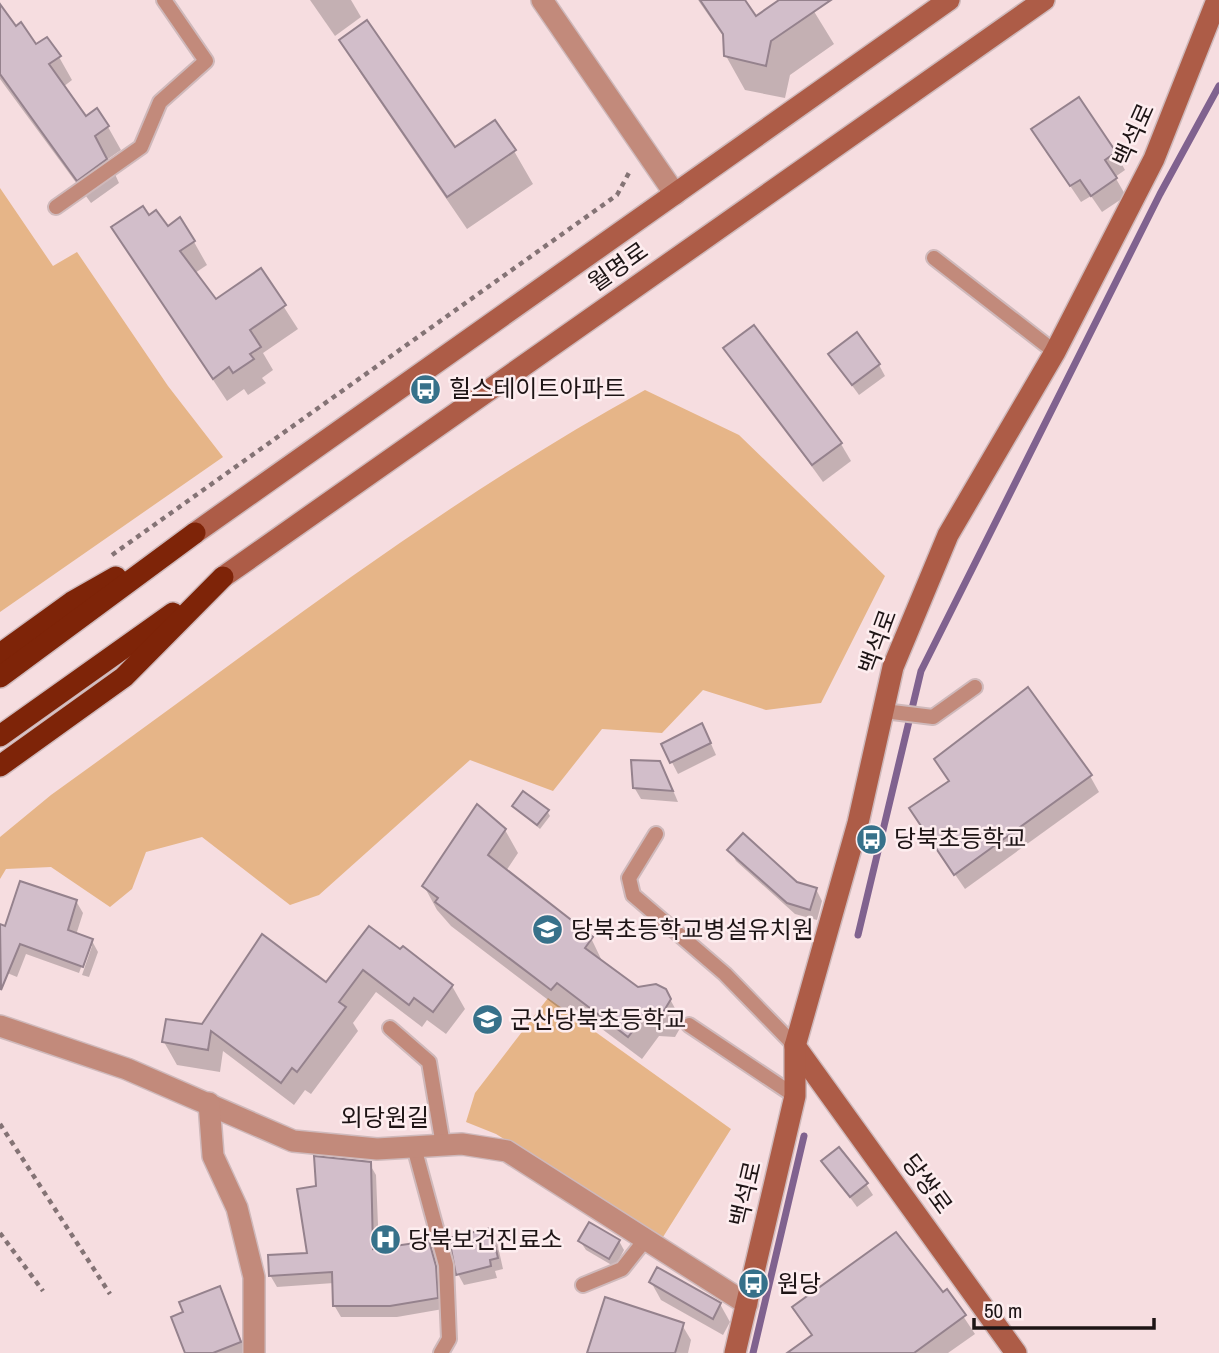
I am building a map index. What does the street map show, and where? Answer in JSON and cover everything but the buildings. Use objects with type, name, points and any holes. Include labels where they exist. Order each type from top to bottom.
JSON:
[{"type":"highway","points":[[0,654],[72,602],[195,533]]},
{"type":"highway","points":[[0,677],[195,533]]},
{"type":"highway","points":[[0,736],[223,577]]},
{"type":"highway","points":[[0,766],[124,677],[223,577]]},
{"type":"street","points":[[542,0],[675,194]]},
{"type":"street","name":"월명로","points":[[195,533],[949,0]]},
{"type":"street","name":"월명로","points":[[223,577],[1044,0]]},
{"type":"street","name":"백석로","points":[[735,1353],[795,1096],[795,1046],[858,823],[893,712],[893,667],[948,535],[1055,352],[1154,159],[1217,0]]},
{"type":"street","name":"외당원길","points":[[0,1026],[127,1069],[293,1140],[377,1149],[462,1144],[507,1151],[747,1304]]},
{"type":"street","name":"당쌍로","points":[[795,1046],[1016,1353]]},
{"type":"street","points":[[209,1103],[213,1156],[237,1208],[254,1277],[254,1353]]},
{"type":"lane","points":[[56,207],[141,147],[160,102],[206,61],[164,0]]},
{"type":"lane","points":[[934,258],[1055,352]]},
{"type":"lane","points":[[893,712],[933,717],[975,687]]},
{"type":"lane","points":[[656,834],[629,878],[633,894],[725,974],[795,1046]]},
{"type":"lane","points":[[689,1025],[795,1096]]},
{"type":"lane","points":[[390,1028],[429,1062],[443,1145]]},
{"type":"lane","points":[[414,1147],[446,1265],[449,1339],[441,1353]]},
{"type":"lane","points":[[583,1286],[622,1269],[645,1240]]},
{"type":"path","points":[[101,563],[617,195],[643,147]]},
{"type":"path","points":[[0,1124],[110,1294]]},
{"type":"path","points":[[0,1233],[43,1291]]},
{"type":"shaded area","points":[[0,188],[53,266],[77,252],[168,386],[223,457],[0,612]]},
{"type":"shaded area","points":[[645,390],[739,435],[885,576],[821,703],[766,710],[703,690],[662,733],[602,729],[553,791],[470,760],[319,895],[290,905],[202,837],[146,852],[132,889],[110,907],[51,867],[6,869],[0,879],[0,837],[51,795],[416,532],[491,482]]},
{"type":"shaded area","points":[[548,998],[731,1129],[663,1237],[496,1134],[466,1122],[475,1093]]},
{"type":"waterway","points":[[858,935],[921,671],[1160,194],[1219,86]]},
{"type":"waterway","points":[[753,1353],[804,1136]]},
{"type":"place","name":"힐스테이트아파트","points":[[426,389]]},
{"type":"place","name":"당북초등학교","points":[[871,839]]},
{"type":"place","name":"당북초등학교병설유치원","points":[[548,930]]},
{"type":"place","name":"군산당북초등학교","points":[[487,1020]]},
{"type":"place","name":"당북보건진료소","points":[[385,1240]]},
{"type":"place","name":"원당","points":[[754,1284]]}]
